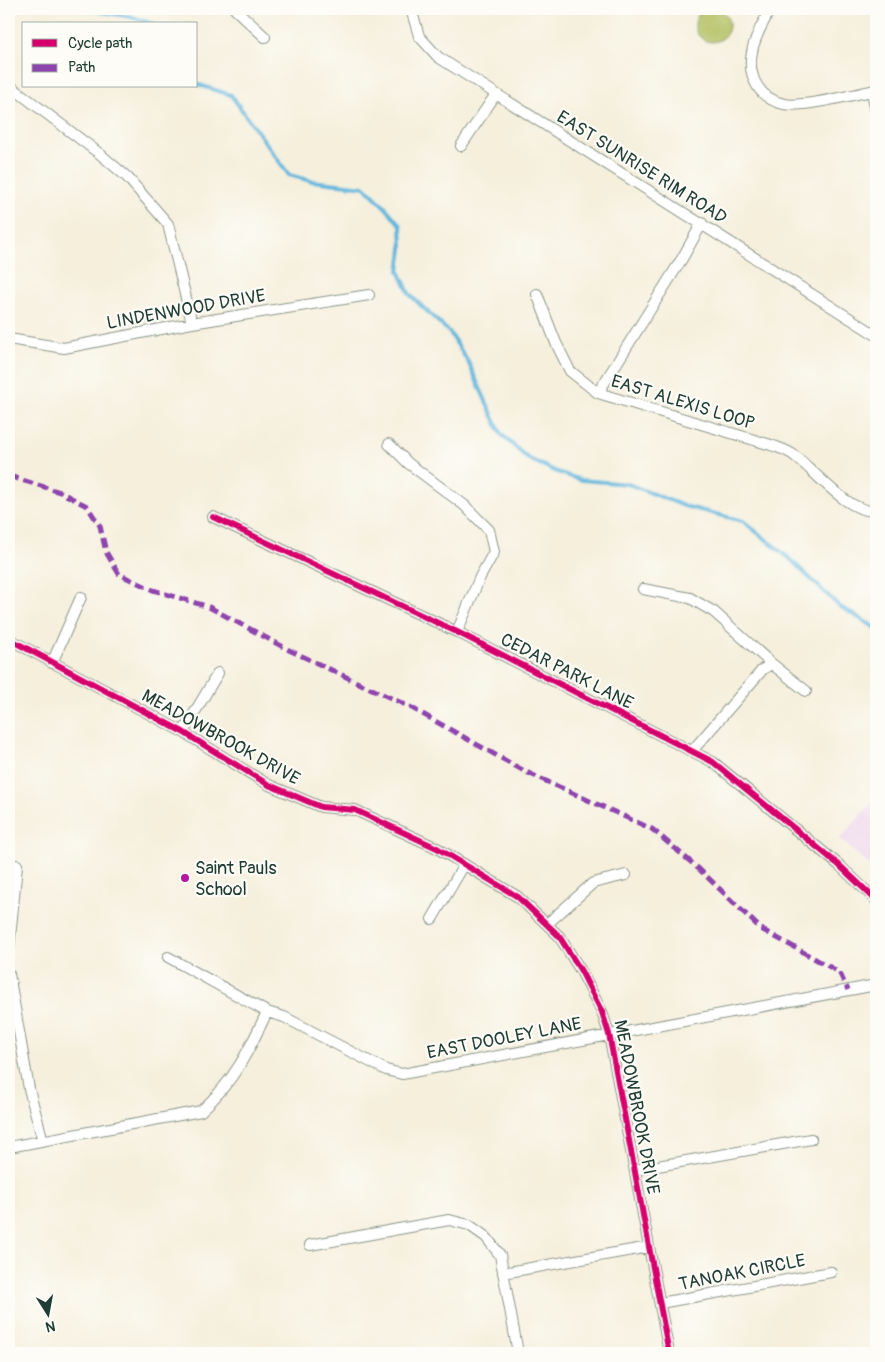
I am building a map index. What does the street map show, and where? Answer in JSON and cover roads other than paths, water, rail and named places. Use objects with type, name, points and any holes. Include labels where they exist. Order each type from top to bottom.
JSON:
[{"type":"street","points":[[235,9],[265,37]]},
{"type":"street","name":"EAST SUNRISE RIM ROAD","points":[[411,9],[419,36],[438,57],[876,335]]},
{"type":"street","points":[[770,9],[752,49],[750,67],[754,83],[765,96],[785,104],[874,90],[876,113]]},
{"type":"street","points":[[9,84],[127,177],[168,224],[192,323]]},
{"type":"street","points":[[461,146],[496,94]]},
{"type":"street","name":"EAST ALEXIS LOOP","points":[[702,223],[683,258],[598,393],[779,448],[795,455],[827,485],[859,508],[876,511]]},
{"type":"street","points":[[537,294],[556,343],[570,371],[598,393]]},
{"type":"street","name":"LINDENWOOD DRIVE","points":[[9,339],[64,348],[192,323],[369,295]]},
{"type":"street","points":[[389,444],[408,463],[464,505],[489,530],[494,552],[480,577],[457,632]]},
{"type":"street","name":"CEDAR PARK LANE","points":[[213,517],[457,632],[713,762],[839,865],[876,900]]},
{"type":"street","points":[[643,589],[690,598],[714,612],[772,664],[806,691]]},
{"type":"street","points":[[52,663],[81,597]]},
{"type":"street","name":"MEADOWBROOK DRIVE","points":[[9,639],[183,732],[269,785],[321,807],[354,810],[437,848],[518,897],[559,936],[581,971],[602,1012],[608,1034],[669,1353]]},
{"type":"street","points":[[692,751],[763,669],[772,664]]},
{"type":"street","points":[[183,732],[218,673]]},
{"type":"street","points":[[432,919],[464,864]]},
{"type":"street","points":[[9,948],[17,866]]},
{"type":"street","points":[[547,924],[593,884],[626,875]]},
{"type":"street","name":"EAST DOOLEY LANE","points":[[168,957],[267,1012],[284,1018],[386,1070],[402,1074],[876,985]]},
{"type":"street","points":[[9,974],[29,1088],[43,1141]]},
{"type":"street","points":[[9,1147],[201,1110],[217,1096],[244,1060],[267,1012]]},
{"type":"street","points":[[635,1170],[811,1139]]},
{"type":"street","points":[[310,1245],[449,1220],[468,1225],[486,1237],[500,1255],[518,1353]]},
{"type":"street","points":[[503,1273],[650,1247]]},
{"type":"street","name":"TANOAK CIRCLE","points":[[660,1304],[831,1272]]},
{"type":"waterway","points":[[85,9],[132,17],[147,22]]},
{"type":"waterway","points":[[198,85],[231,95],[289,175],[311,181],[365,187],[386,208],[401,226],[402,249],[399,271],[410,295],[450,333],[468,362],[501,434],[527,458],[557,472],[581,480],[628,484],[684,506],[743,521],[789,558],[839,606],[876,628]]},
{"type":"place","name":"Saint Pauls School","points":[[185,878]]}]
